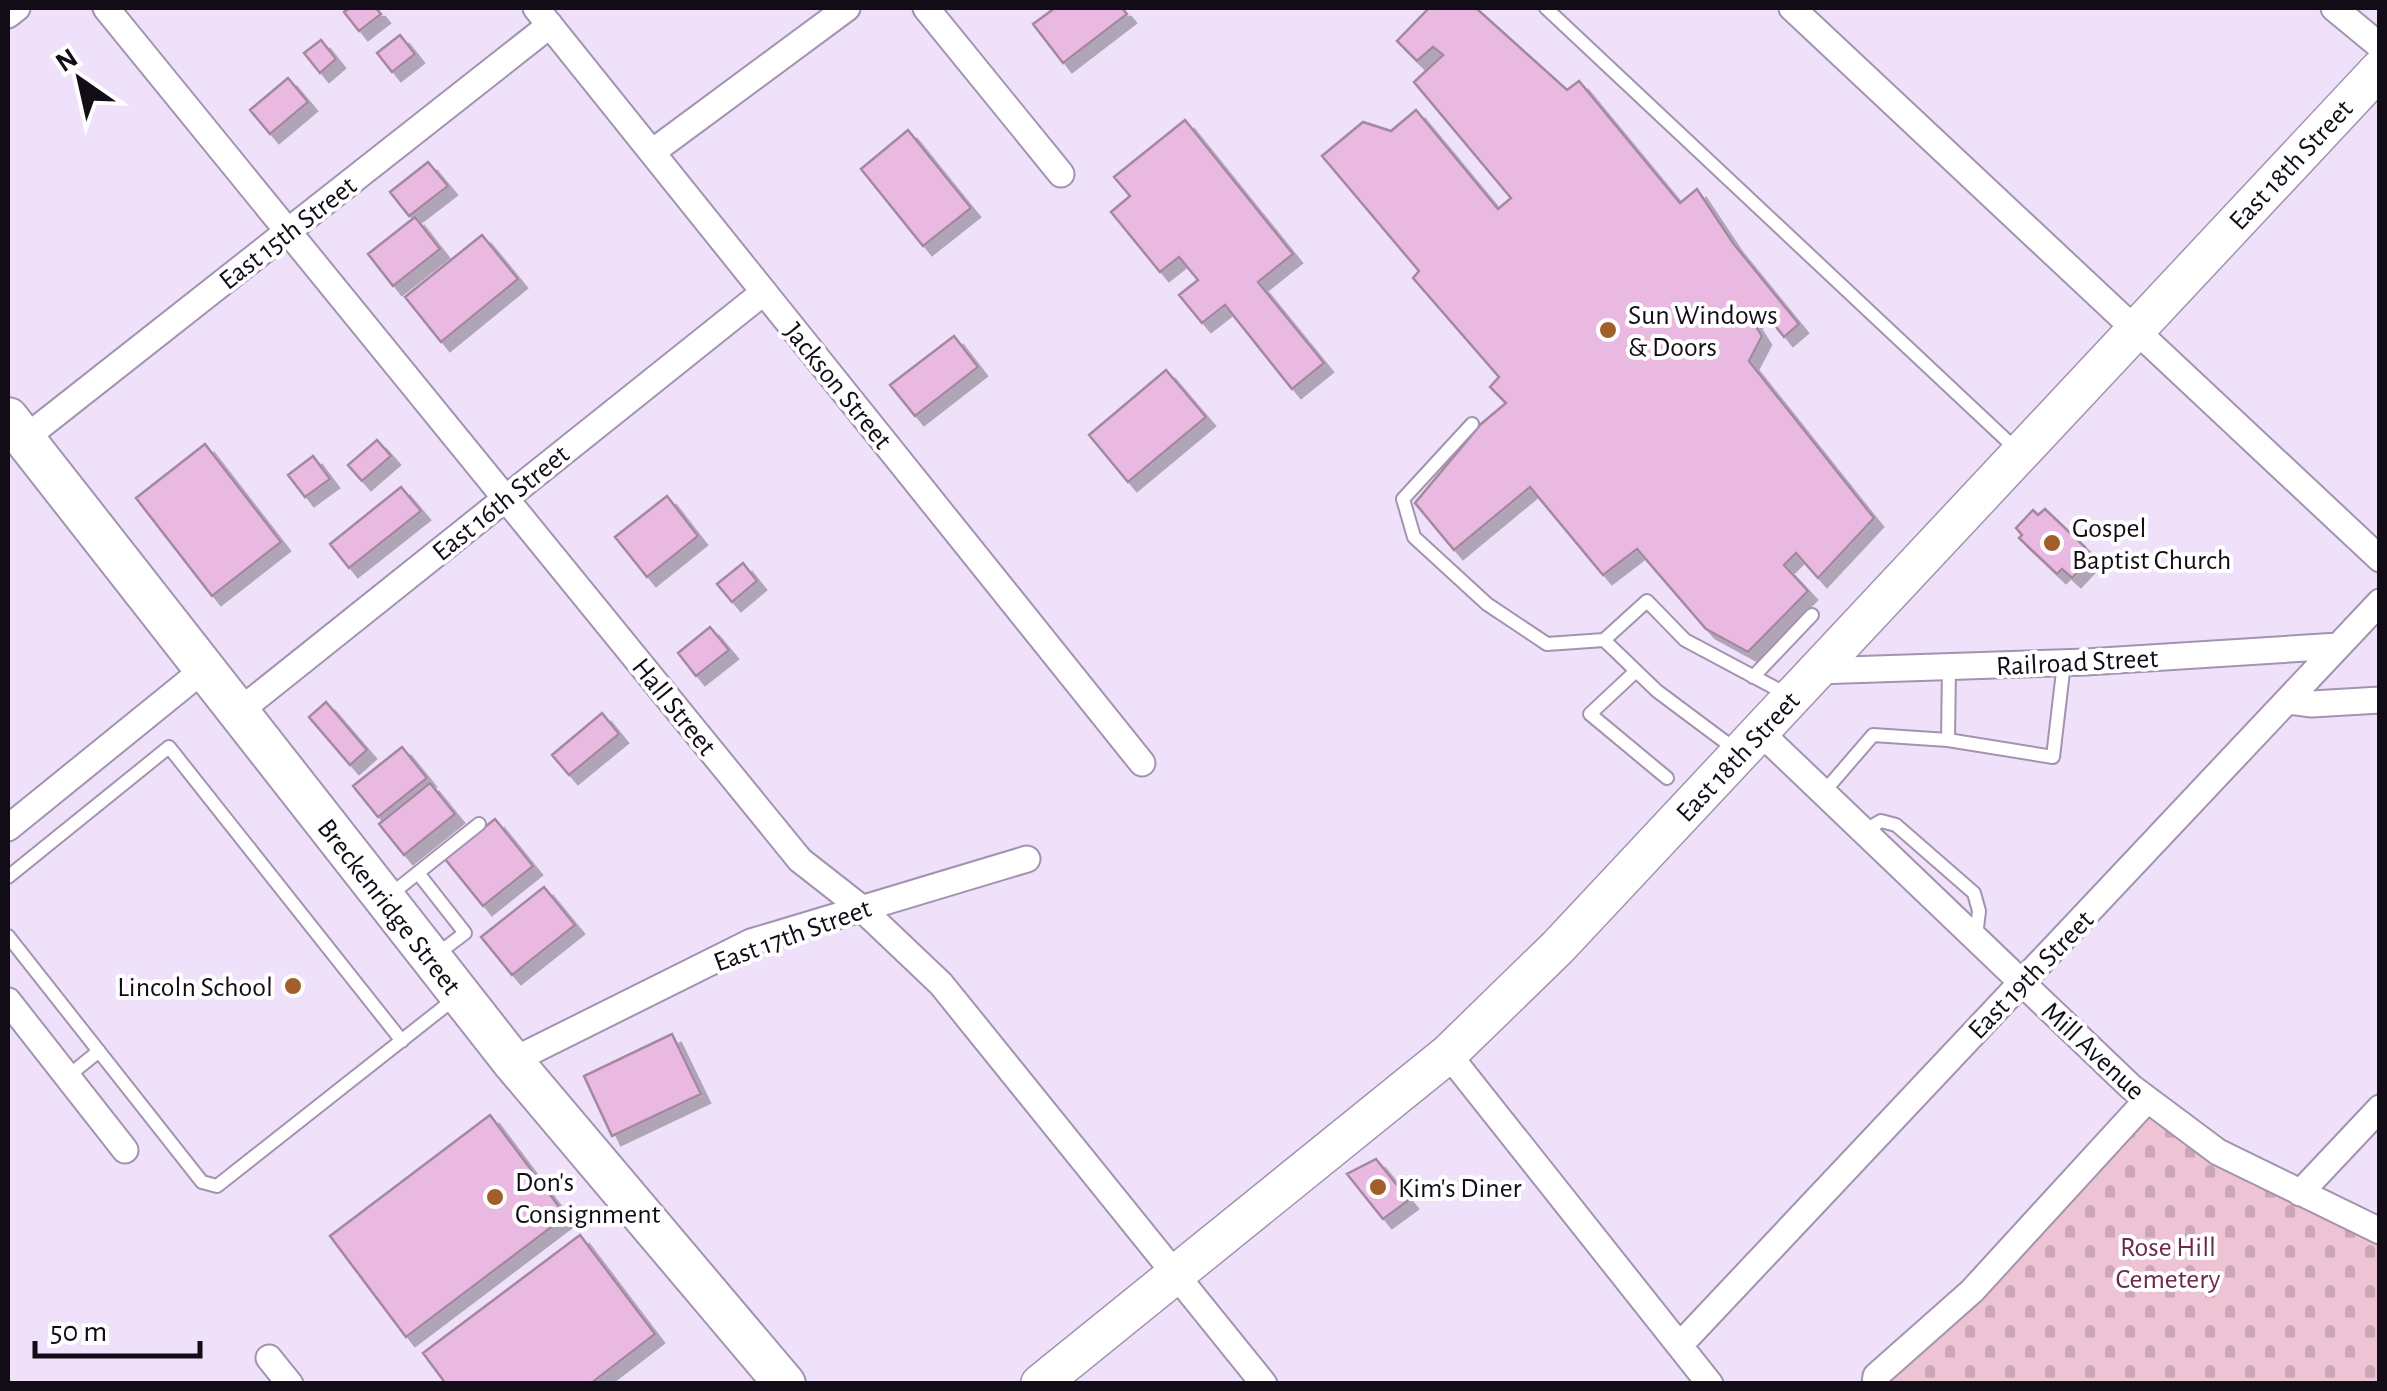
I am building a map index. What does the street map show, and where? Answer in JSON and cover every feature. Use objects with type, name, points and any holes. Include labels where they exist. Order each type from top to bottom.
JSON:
[{"type":"main road","name":"Breckenridge Street","points":[[12,424],[512,1061],[786,1384]]},
{"type":"street","points":[[8,15],[17,8]]},
{"type":"street","name":"Hall Street","points":[[106,8],[800,860],[860,907],[941,984],[1264,1384]]},
{"type":"street","points":[[655,150],[847,8]]},
{"type":"street","points":[[926,8],[1061,174]]},
{"type":"street","points":[[2334,8],[2380,46]]},
{"type":"street","points":[[1805,12],[2380,558]]},
{"type":"street","name":"East 15th Street","points":[[12,424],[289,232],[543,16]]},
{"type":"street","name":"Jackson Street","points":[[543,16],[655,150],[764,292],[1142,762]]},
{"type":"street","name":"East 18th Street","points":[[1040,1384],[1448,1054],[1558,947],[2380,69]]},
{"type":"street","name":"East 16th Street","points":[[236,712],[764,292]]},
{"type":"street","name":"East 19th Street","points":[[1680,1344],[2380,602]]},
{"type":"street","name":"Railroad Street","points":[[1804,684],[1948,666],[2338,646]]},
{"type":"street","points":[[8,828],[203,670]]},
{"type":"street","points":[[2289,701],[2312,704],[2380,700]]},
{"type":"street","name":"Mill Avenue","points":[[1750,743],[1824,793],[2147,1100],[2218,1152],[2380,1232]]},
{"type":"street","name":"East 17th Street","points":[[512,1061],[751,942],[1028,859]]},
{"type":"street","points":[[8,1001],[125,1150]]},
{"type":"street","points":[[1448,1054],[1710,1384]]},
{"type":"street","points":[[1875,1384],[1876,1376],[1972,1291],[2147,1100]]},
{"type":"street","points":[[2300,1193],[2380,1108]]},
{"type":"street","points":[[269,1358],[290,1384]]},
{"type":"lane","points":[[1546,8],[2020,452]]},
{"type":"lane","points":[[1472,424],[1403,499],[1414,537],[1487,604],[1547,644],[1604,640],[1647,601],[1685,640],[1754,677],[1804,684]]},
{"type":"lane","points":[[1754,677],[1812,614]]},
{"type":"lane","points":[[1604,640],[1636,671],[1750,743]]},
{"type":"lane","points":[[1824,793],[1873,735],[1948,740],[2053,758],[2064,663]]},
{"type":"lane","points":[[1948,666],[1948,740]]},
{"type":"lane","points":[[1636,671],[1590,714],[1668,778]]},
{"type":"lane","points":[[8,877],[169,748],[402,1042]]},
{"type":"lane","points":[[384,900],[478,824]]},
{"type":"lane","points":[[418,873],[465,932],[431,958]]},
{"type":"lane","points":[[8,936],[202,1182],[217,1186],[460,995]]},
{"type":"lane","points":[[67,1077],[99,1051]]},
{"type":"green space","name":"Rose Hill Cemetery","points":[[2147,1100],[2379,1231],[2379,1383],[1875,1384]]},
{"type":"building","points":[[350,8],[376,8],[381,14],[359,31],[344,12]]},
{"type":"building","points":[[1055,8],[1122,8],[1127,14],[1063,63],[1033,24]]},
{"type":"building","name":"Sun Windows & Doors","points":[[1429,8],[1476,8],[1567,90],[1579,81],[1680,203],[1697,189],[1733,243],[1799,324],[1784,337],[1763,310],[1752,320],[1762,336],[1749,361],[1874,518],[1818,578],[1796,553],[1784,565],[1808,591],[1748,652],[1706,629],[1637,549],[1603,575],[1530,487],[1454,550],[1415,503],[1481,424],[1506,403],[1490,387],[1499,377],[1413,278],[1419,271],[1322,156],[1363,122],[1391,131],[1416,110],[1498,209],[1511,198],[1414,82],[1443,55],[1433,47],[1417,61],[1397,41]]},
{"type":"building","points":[[400,35],[415,54],[392,72],[377,53]]},
{"type":"building","points":[[321,40],[336,59],[320,73],[304,53]]},
{"type":"building","points":[[288,78],[308,102],[270,134],[250,110]]},
{"type":"building","points":[[1185,120],[1293,254],[1258,282],[1324,363],[1292,389],[1225,305],[1202,323],[1179,295],[1198,280],[1179,257],[1160,272],[1111,212],[1130,196],[1114,177]]},
{"type":"building","points":[[908,130],[971,208],[923,246],[861,169]]},
{"type":"building","points":[[428,162],[448,186],[409,216],[390,192]]},
{"type":"building","points":[[415,217],[440,249],[393,286],[368,254]]},
{"type":"building","points":[[482,235],[518,279],[441,342],[405,297]]},
{"type":"building","points":[[954,336],[978,367],[915,416],[890,385]]},
{"type":"building","points":[[1166,370],[1206,417],[1128,482],[1089,435]]},
{"type":"building","points":[[377,440],[391,456],[362,481],[348,465]]},
{"type":"building","points":[[205,444],[281,542],[212,596],[136,498]]},
{"type":"building","points":[[313,456],[330,479],[305,497],[288,475]]},
{"type":"building","points":[[401,487],[421,511],[349,568],[330,544]]},
{"type":"building","points":[[667,496],[698,536],[647,577],[615,537]]},
{"type":"building","name":"Gospel Baptist Church","points":[[2045,509],[2085,547],[2078,555],[2086,563],[2072,578],[2062,569],[2057,574],[2019,538],[2022,535],[2016,528],[2033,510],[2038,515]]},
{"type":"building","points":[[743,563],[757,581],[732,602],[717,584]]},
{"type":"building","points":[[710,627],[729,650],[696,676],[678,653]]},
{"type":"building","points":[[326,702],[367,750],[350,765],[309,717]]},
{"type":"building","points":[[602,713],[619,734],[569,775],[552,755]]},
{"type":"building","points":[[402,747],[427,778],[378,817],[353,786]]},
{"type":"building","points":[[430,783],[455,814],[404,855],[379,824]]},
{"type":"building","points":[[495,819],[533,866],[483,906],[445,859]]},
{"type":"building","points":[[544,887],[575,925],[512,975],[481,937]]},
{"type":"building","points":[[672,1034],[701,1094],[612,1136],[584,1076]]},
{"type":"building","points":[[490,1115],[566,1216],[406,1337],[330,1236]]},
{"type":"building","name":"Kim's Diner","points":[[1376,1159],[1409,1200],[1383,1219],[1347,1174]]},
{"type":"building","points":[[580,1235],[655,1334],[590,1384],[446,1384],[423,1353]]},
{"type":"place","name":"Sun Windows & Doors","points":[[1608,330]]},
{"type":"place","name":"Gospel Baptist Church","points":[[2052,543]]},
{"type":"place","name":"Lincoln School","points":[[293,986]]},
{"type":"place","name":"Kim's Diner","points":[[1378,1187]]},
{"type":"place","name":"Don's Consignment","points":[[495,1197]]}]
